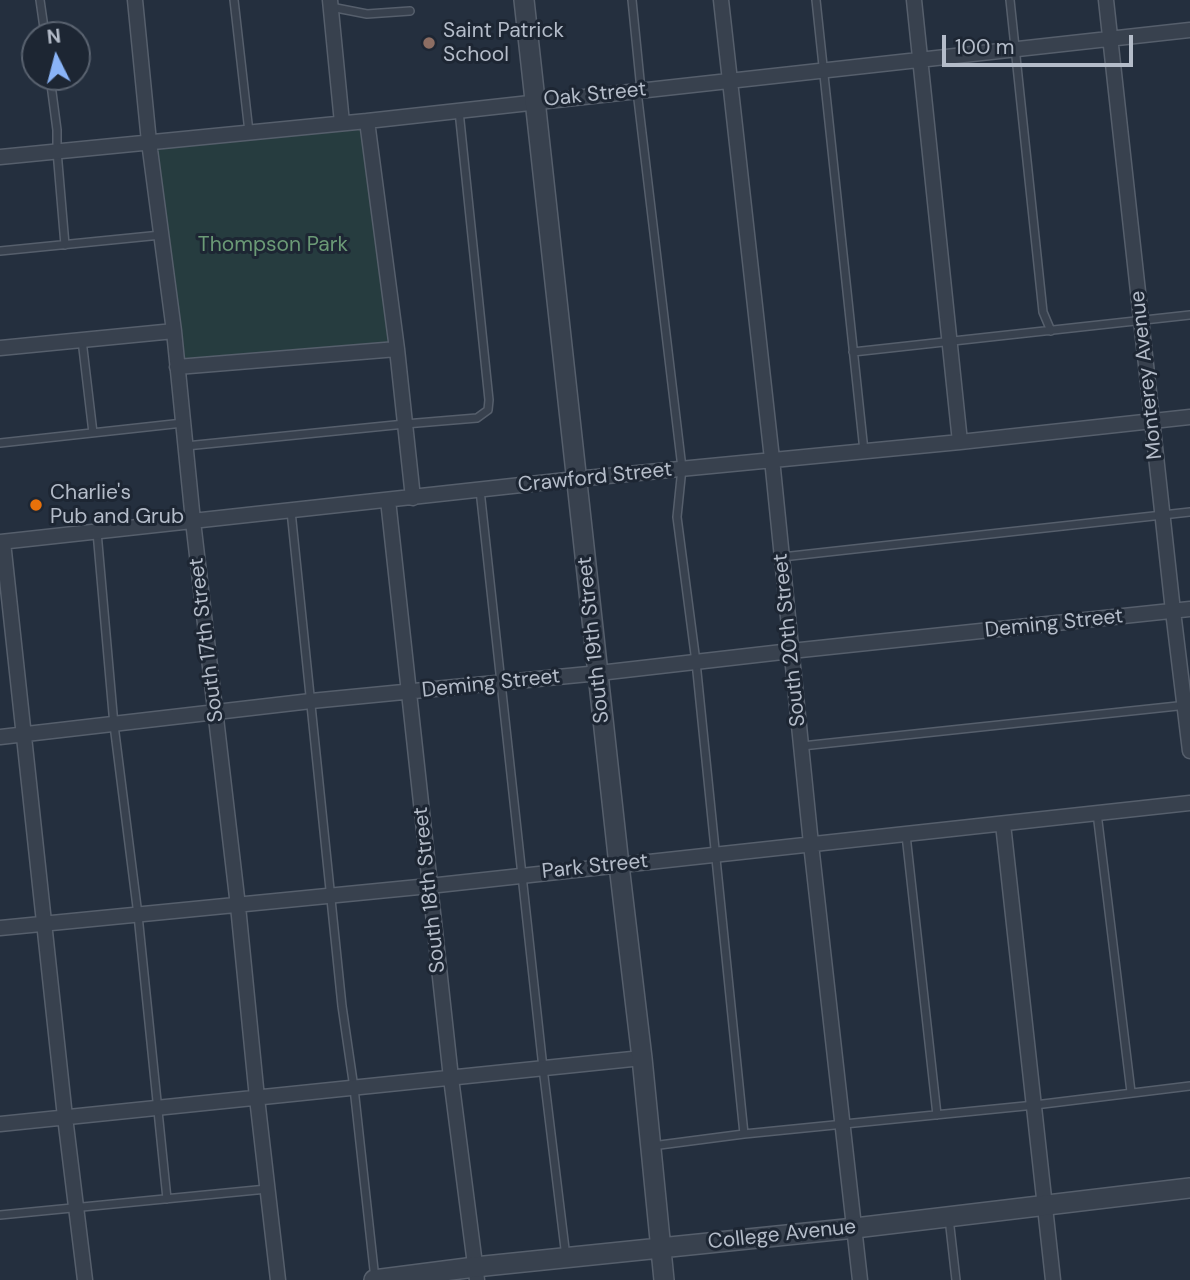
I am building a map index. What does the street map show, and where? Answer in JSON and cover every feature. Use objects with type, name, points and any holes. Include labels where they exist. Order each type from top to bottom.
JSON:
[{"type":"street","name":"South 17th Street","points":[[135,0],[278,1280]]},
{"type":"street","name":"South 19th Street","points":[[524,0],[642,1058],[664,1280]]},
{"type":"street","name":"South 20th Street","points":[[721,0],[860,1280]]},
{"type":"street","points":[[914,0],[960,442]]},
{"type":"street","name":"Monterey Avenue","points":[[1106,0],[1173,611],[1187,705],[1190,751]]},
{"type":"street","points":[[330,4],[342,123]]},
{"type":"street","name":"Oak Street","points":[[0,157],[367,121],[1190,30]]},
{"type":"street","points":[[367,121],[397,349],[413,498]]},
{"type":"street","points":[[0,348],[173,331]]},
{"type":"street","points":[[177,367],[397,349]]},
{"type":"street","name":"Crawford Street","points":[[1,542],[576,479],[1190,417]]},
{"type":"street","name":"South 18th Street","points":[[388,500],[429,886],[476,1274]]},
{"type":"street","points":[[1,542],[85,1280]]},
{"type":"street","name":"Deming Street","points":[[0,737],[311,701],[1190,609]]},
{"type":"street","name":"Park Street","points":[[0,928],[429,886],[1190,803]]},
{"type":"street","points":[[1003,824],[1054,1280]]},
{"type":"street","points":[[0,1124],[642,1058]]},
{"type":"street","name":"College Avenue","points":[[374,1280],[476,1274],[566,1258],[855,1228],[1190,1188]]},
{"type":"lane","points":[[40,0],[43,21]]},
{"type":"lane","points":[[234,0],[249,132]]},
{"type":"lane","points":[[632,0],[639,90],[682,468],[677,517],[696,662],[744,1134]]},
{"type":"lane","points":[[816,0],[864,451]]},
{"type":"lane","points":[[1010,0],[1043,312],[1051,331]]},
{"type":"lane","points":[[330,4],[367,14],[411,11]]},
{"type":"lane","points":[[52,91],[65,246]]},
{"type":"lane","points":[[185,446],[477,418],[488,410],[459,110]]},
{"type":"lane","points":[[0,251],[161,235]]},
{"type":"lane","points":[[853,352],[1190,316]]},
{"type":"lane","points":[[82,340],[93,433]]},
{"type":"lane","points":[[0,443],[183,423]]},
{"type":"lane","points":[[480,490],[566,1258]]},
{"type":"lane","points":[[290,511],[374,1280]]},
{"type":"lane","points":[[782,557],[1190,512]]},
{"type":"lane","points":[[97,531],[114,725],[138,915],[167,1199]]},
{"type":"lane","points":[[801,746],[1187,705]]},
{"type":"lane","points":[[1097,813],[1131,1092]]},
{"type":"lane","points":[[906,834],[937,1115]]},
{"type":"lane","points":[[651,1146],[1190,1086]]},
{"type":"lane","points":[[0,1215],[267,1189]]},
{"type":"lane","points":[[948,1217],[956,1280]]},
{"type":"green space","name":"Thompson Park","points":[[367,121],[397,349],[177,367],[149,142]]},
{"type":"place","name":"Saint Patrick School","points":[[429,43]]},
{"type":"place","name":"Charlie's Pub and Grub","points":[[36,505]]}]
